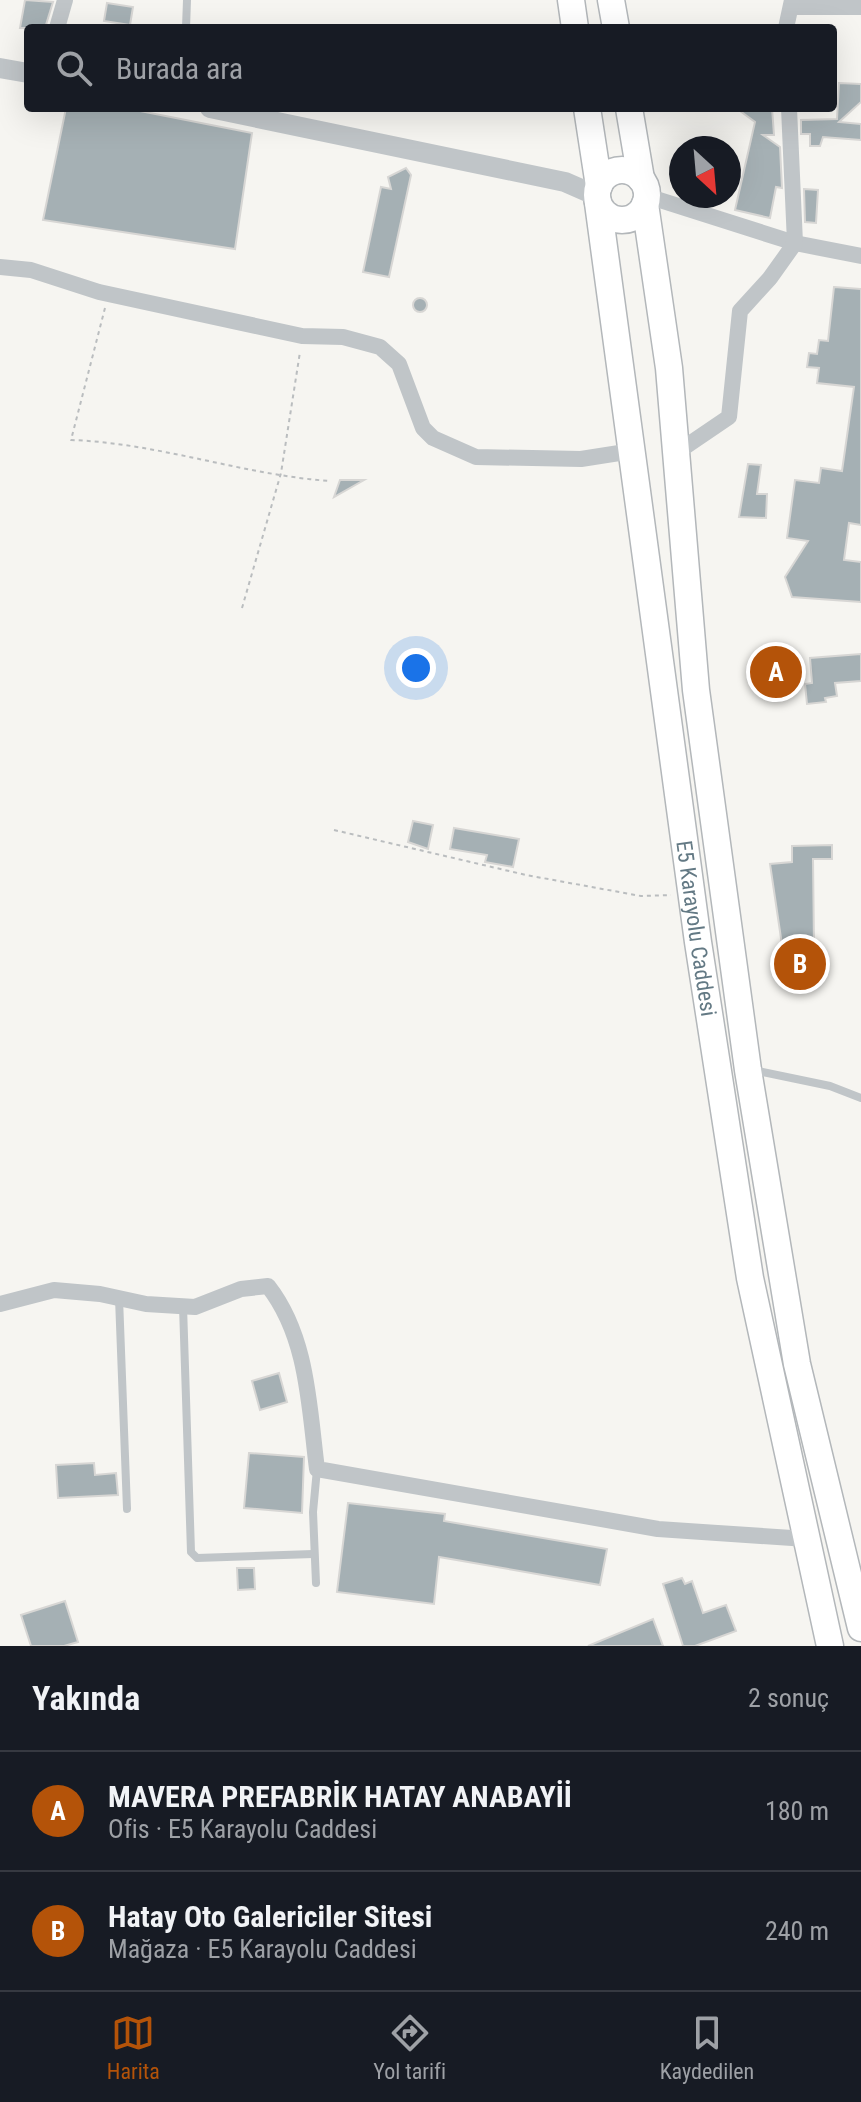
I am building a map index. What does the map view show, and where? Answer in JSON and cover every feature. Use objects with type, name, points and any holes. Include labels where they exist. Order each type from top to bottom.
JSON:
[{"type":"highway","points":[[571,0],[574,24]]},
{"type":"highway","points":[[611,0],[615,24]]},
{"type":"highway","name":"E5 Karayolu Caddesi","points":[[588,112],[692,895],[750,1278],[830,1646]]},
{"type":"highway","name":"E5 Karayolu Caddesi","points":[[630,112],[669,368],[696,690],[748,1070],[797,1364],[861,1628]]},
{"type":"highway","points":[[618,171],[635,174],[644,193],[636,216],[622,220],[607,216],[598,195],[603,179],[618,171]]},
{"type":"street","points":[[58,24],[65,0]]},
{"type":"street","points":[[787,24],[793,4],[861,7]]},
{"type":"street","points":[[0,68],[24,72]]},
{"type":"street","points":[[229,112],[565,182],[598,195]]},
{"type":"street","points":[[676,453],[729,417],[740,311],[770,278],[795,243],[789,112]]},
{"type":"street","points":[[644,193],[795,243],[861,256]]},
{"type":"street","points":[[0,267],[31,270],[108,293],[302,336],[343,337],[380,347],[399,364],[423,428],[433,438],[476,457],[581,459],[632,451]]},
{"type":"street","points":[[0,1304],[54,1290],[195,1307],[241,1289],[268,1286],[283,1306],[302,1360],[317,1469],[658,1529],[807,1539]]},
{"type":"lane","points":[[186,24],[187,0]]},
{"type":"lane","points":[[748,1070],[830,1086],[861,1098]]},
{"type":"lane","points":[[119,1298],[127,1509]]},
{"type":"lane","points":[[183,1306],[191,1552],[197,1558],[313,1554]]},
{"type":"lane","points":[[316,1583],[313,1554],[317,1469]]},
{"type":"path","points":[[108,293],[71,440],[128,444],[300,479],[330,481]]},
{"type":"path","points":[[242,608],[281,473],[302,336]]},
{"type":"path","points":[[334,830],[387,845],[641,896],[692,895]]},
{"type":"building","points":[[25,0],[53,2],[46,24],[24,24],[24,28],[20,28]]},
{"type":"building","points":[[107,3],[133,7],[130,24],[104,21]]},
{"type":"building","points":[[839,83],[861,84],[861,102],[839,122],[861,124],[861,140],[823,137],[820,146],[810,146],[810,134],[801,134],[801,120],[837,119]]},
{"type":"building","points":[[65,112],[145,112],[252,133],[235,249],[43,220]]},
{"type":"building","points":[[741,112],[772,112],[774,135],[763,135],[780,147],[782,188],[776,187],[770,218],[735,210],[741,208],[741,184],[755,122]]},
{"type":"building","points":[[406,168],[411,175],[389,277],[363,272],[381,187],[391,189],[388,177]]},
{"type":"building","points":[[804,189],[818,190],[816,223],[805,222]]},
{"type":"building","points":[[834,287],[861,289],[861,525],[849,523],[844,560],[861,562],[861,602],[792,597],[785,577],[808,541],[787,538],[795,480],[819,483],[821,468],[842,471],[854,387],[817,383],[819,368],[807,367],[809,353],[817,354],[819,340],[828,341]]},
{"type":"building","points":[[420,298],[427,305],[420,312],[413,305]]},
{"type":"building","points":[[748,464],[761,465],[757,494],[767,494],[766,518],[739,517]]},
{"type":"building","points":[[340,480],[364,480],[334,497]]},
{"type":"building","points":[[861,654],[861,681],[835,683],[837,696],[825,698],[826,702],[807,704],[805,684],[812,683],[810,658]]},
{"type":"building","points":[[413,821],[433,825],[428,849],[408,842]]},
{"type":"building","points":[[454,828],[519,839],[513,867],[485,862],[487,855],[450,849]]},
{"type":"building","points":[[832,845],[832,859],[813,859],[814,946],[782,945],[770,864],[792,862],[792,846]]},
{"type":"building","points":[[279,1373],[287,1402],[260,1410],[252,1381]]},
{"type":"building","points":[[249,1453],[304,1457],[302,1513],[244,1508]]},
{"type":"building","points":[[94,1463],[95,1475],[116,1473],[118,1495],[58,1498],[56,1465]]},
{"type":"building","points":[[348,1503],[445,1514],[444,1521],[607,1549],[600,1585],[439,1557],[434,1604],[337,1592]]},
{"type":"building","points":[[237,1568],[254,1568],[255,1589],[238,1590]]},
{"type":"building","points":[[682,1578],[685,1584],[692,1581],[703,1613],[726,1605],[736,1631],[695,1646],[683,1646],[663,1584]]},
{"type":"building","points":[[65,1601],[78,1642],[64,1646],[31,1646],[21,1615]]},
{"type":"building","points":[[653,1619],[663,1646],[588,1646]]},
{"type":"place","name":"MAVERA PREFABRİK HATAY ANABAYİİ","points":[[776,672]]},
{"type":"place","name":"Hatay Oto Galericiler Sitesi","points":[[800,964]]}]
